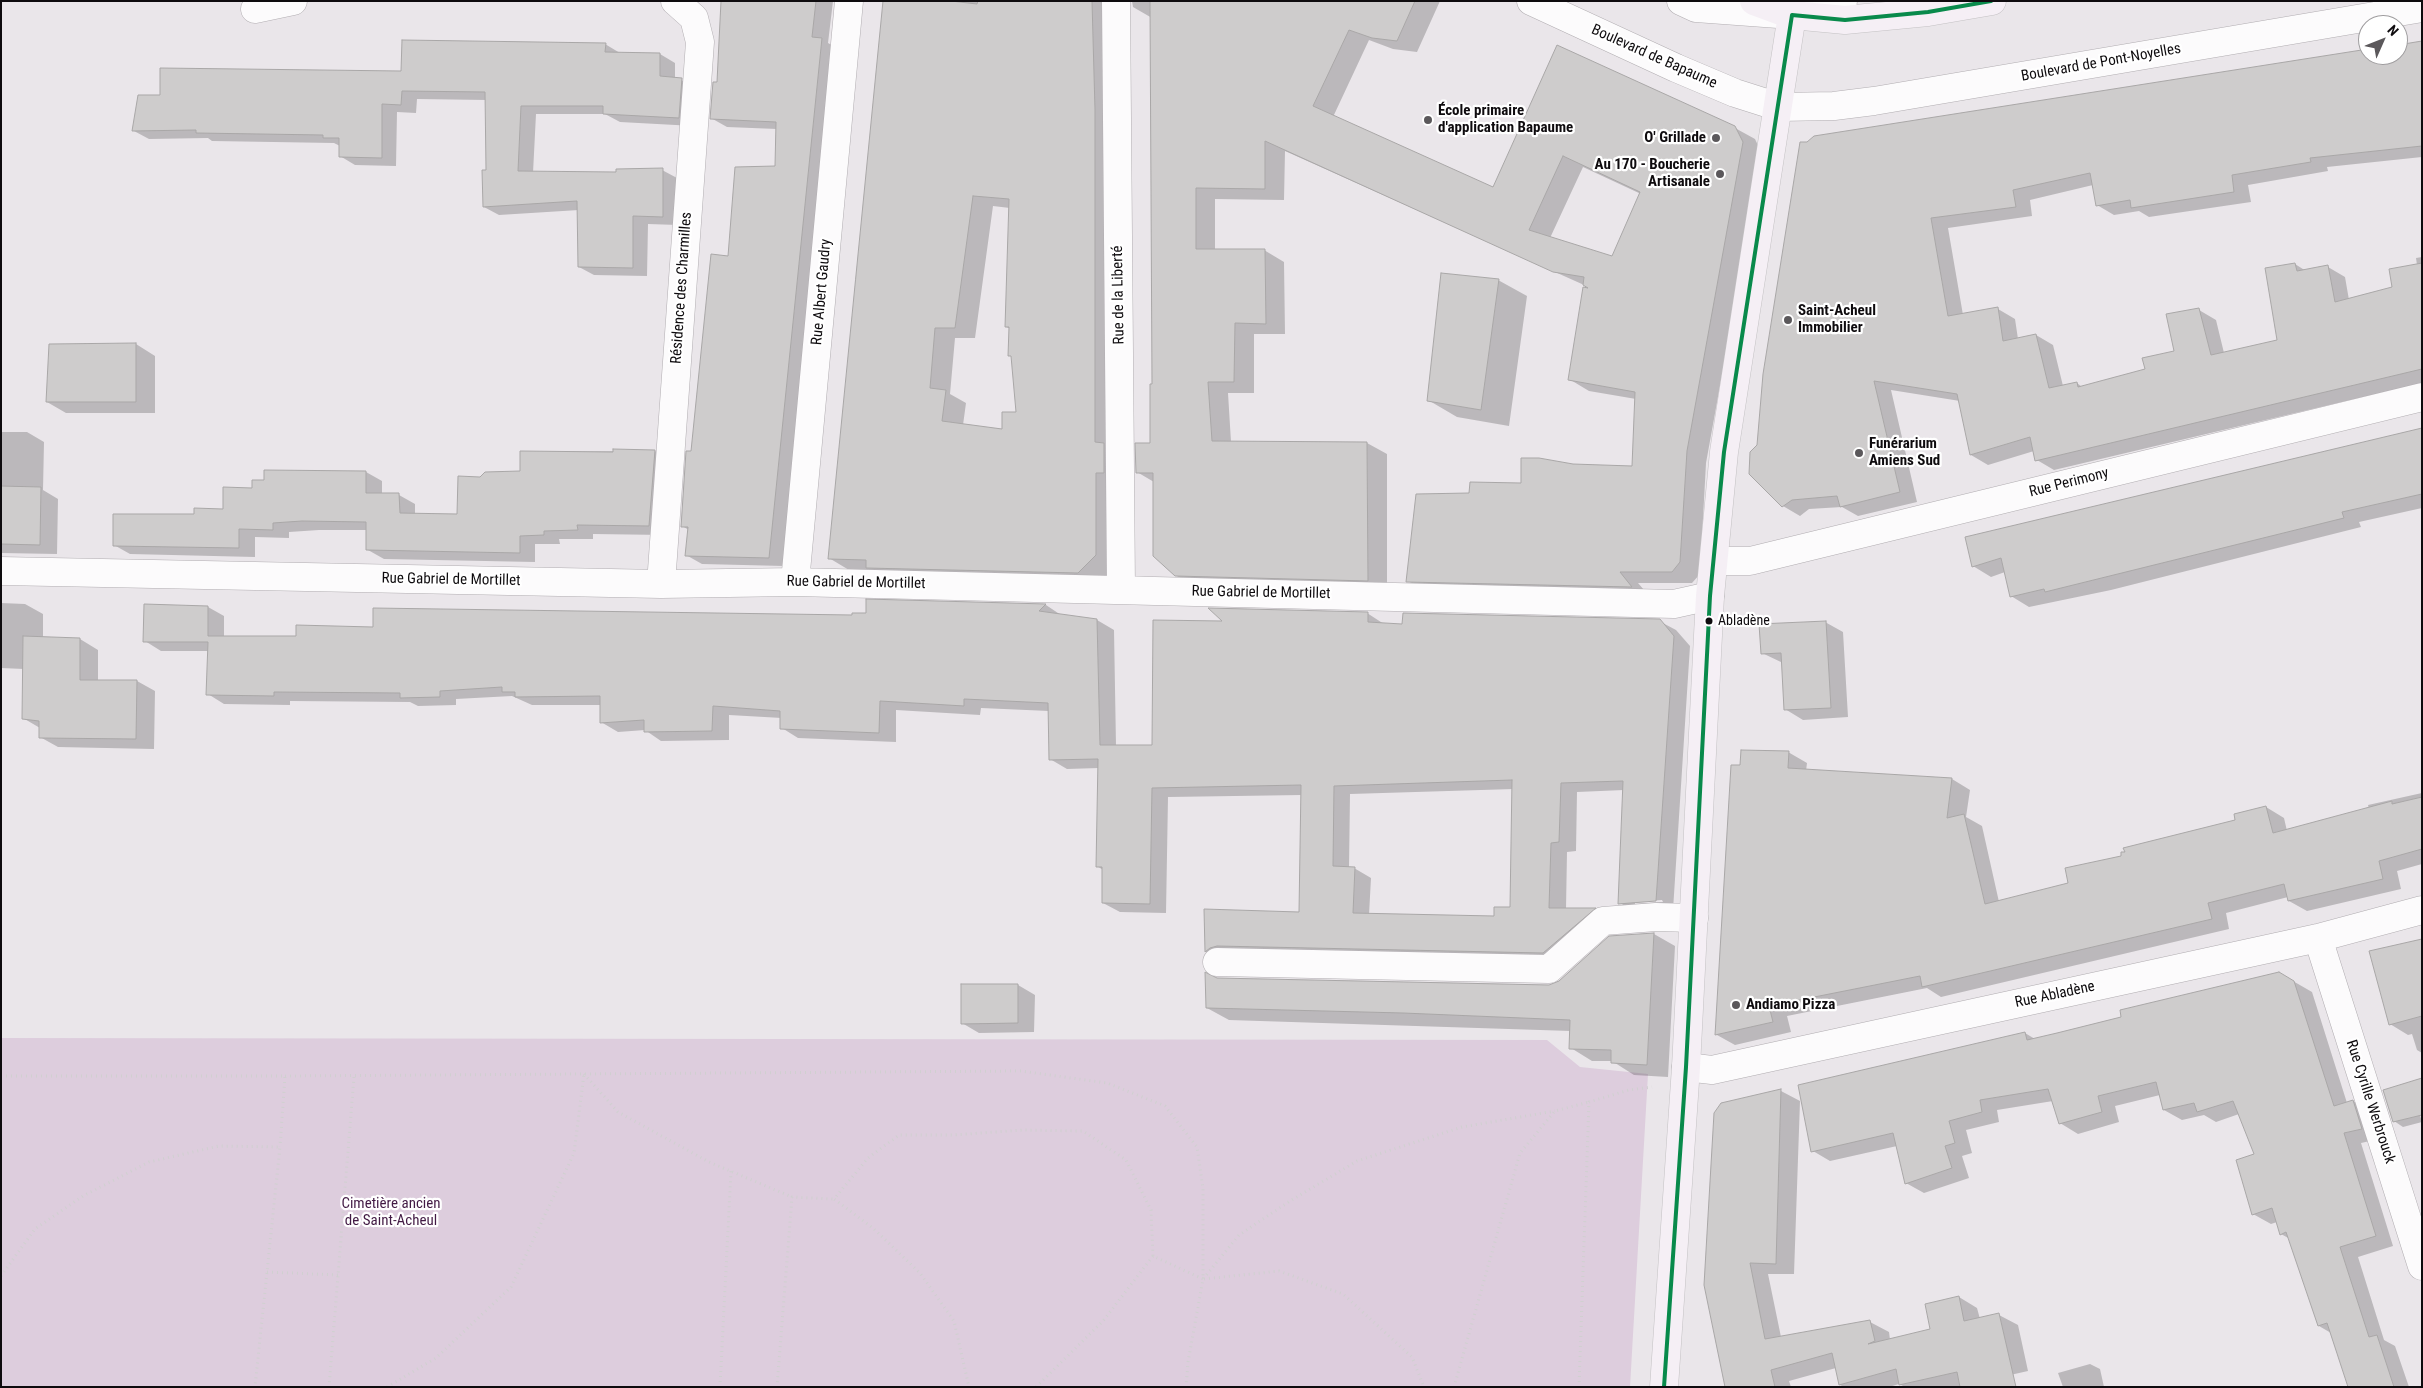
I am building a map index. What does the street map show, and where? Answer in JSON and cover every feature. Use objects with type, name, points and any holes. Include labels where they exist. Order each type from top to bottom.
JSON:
[{"type":"main road","points":[[1754,1],[1845,20],[1928,12],[1992,1]]},
{"type":"main road","points":[[1664,1387],[1685,1075],[1710,596],[1724,452],[1793,8]]},
{"type":"street","points":[[255,9],[293,1]]},
{"type":"street","name":"Résidence des Charmilles","points":[[661,584],[700,42],[694,18],[675,1]]},
{"type":"street","name":"Rue Albert Gaudry","points":[[795,582],[849,1]]},
{"type":"street","name":"Rue de la Liberté","points":[[1116,1],[1121,590]]},
{"type":"street","name":"Boulevard de Bapaume","points":[[1531,1],[1676,68],[1735,93],[1779,107]]},
{"type":"street","points":[[1681,1],[1696,8],[1793,8],[1843,1]]},
{"type":"street","name":"Boulevard de Pont-Noyelles","points":[[1779,107],[1834,106],[1874,101],[2422,8]]},
{"type":"street","name":"Rue Perimony","points":[[1714,561],[1750,561],[2422,397]]},
{"type":"street","name":"Rue Gabriel de Mortillet","points":[[1,571],[661,584],[795,582],[1674,604],[1710,596]]},
{"type":"street","name":"Rue Abladène","points":[[1685,1075],[2318,938],[2422,910]]},
{"type":"street","points":[[1217,962],[1548,969],[1603,921],[1656,917],[1694,918]]},
{"type":"street","name":"Rue Cyrille Werbrouck","points":[[2318,938],[2422,1266]]},
{"type":"path","points":[[1,1076],[354,1077],[1021,1071],[1107,1083],[1165,1106],[1198,1147],[1203,1188],[1203,1279],[1188,1362],[1186,1387]]},
{"type":"path","points":[[584,1074],[618,1112],[709,1162],[792,1197],[834,1199],[874,1229],[920,1273],[954,1322],[969,1387]]},
{"type":"path","points":[[387,1387],[436,1358],[511,1287],[574,1153],[584,1074]]},
{"type":"path","points":[[1203,1279],[1239,1235],[1290,1201],[1357,1161],[1462,1127],[1555,1111],[1685,1075]]},
{"type":"path","points":[[255,1387],[280,1147],[285,1076]]},
{"type":"path","points":[[329,1387],[354,1077]]},
{"type":"path","points":[[1579,1387],[1589,1102]]},
{"type":"path","points":[[1454,1387],[1520,1153],[1555,1111]]},
{"type":"path","points":[[834,1199],[868,1158],[899,1135],[953,1135],[1023,1130],[1083,1130],[1126,1160],[1151,1210],[1153,1256],[1103,1321],[1036,1387]]},
{"type":"path","points":[[1,1276],[35,1229],[82,1196],[149,1162],[219,1146],[280,1147]]},
{"type":"path","points":[[720,1387],[731,1171]]},
{"type":"path","points":[[777,1387],[792,1197]]},
{"type":"path","points":[[1153,1256],[1203,1279],[1279,1271],[1343,1294],[1412,1357],[1424,1387]]},
{"type":"path","points":[[267,1272],[338,1276]]},
{"type":"green space","name":"Cimetière ancien de Saint-Acheul","points":[[1,1038],[1547,1040],[1580,1067],[1648,1074],[1630,1387],[1,1387]]},
{"type":"building","points":[[721,1],[816,1],[812,37],[822,38],[769,558],[685,556],[688,527],[681,527],[686,451],[691,451],[711,254],[728,256],[735,167],[775,166],[776,122],[710,119],[713,82],[717,82]]},
{"type":"building","points":[[883,1],[951,1],[977,4],[978,1],[1092,1],[1095,110],[1095,442],[1104,443],[1104,473],[1096,473],[1096,555],[1078,573],[866,568],[866,560],[828,559]],"holes":[[[973,196],[1009,199],[1005,327],[1009,327],[1008,356],[1011,356],[1016,412],[1002,412],[1002,429],[942,421],[946,390],[930,388],[935,328],[955,328]]]},
{"type":"building","points":[[1150,1],[1415,1],[1397,41],[1372,38],[1349,30],[1313,106],[1493,187],[1557,45],[1735,126],[1743,142],[1687,451],[1680,562],[1672,572],[1620,572],[1632,587],[1406,582],[1416,494],[1469,493],[1470,482],[1521,483],[1521,458],[1539,458],[1573,464],[1632,466],[1635,392],[1568,380],[1583,287],[1588,288],[1583,285],[1584,277],[1553,272],[1265,141],[1265,189],[1196,188],[1196,249],[1265,249],[1266,324],[1235,323],[1234,382],[1208,382],[1212,441],[1367,442],[1368,581],[1175,576],[1153,556],[1153,473],[1136,473],[1135,443],[1150,443],[1150,384],[1152,384]],"holes":[[[1563,156],[1640,192],[1612,256],[1529,230]]]},
{"type":"building","points":[[402,40],[606,43],[605,52],[660,53],[660,76],[682,78],[679,118],[603,114],[603,106],[521,106],[518,171],[616,172],[616,169],[663,168],[663,217],[633,216],[633,268],[578,267],[577,201],[483,207],[482,170],[486,170],[485,92],[402,91],[401,105],[382,104],[382,158],[339,157],[339,138],[323,138],[323,135],[196,133],[196,130],[132,131],[138,95],[160,95],[160,68],[401,71]]},
{"type":"building","points":[[2422,41],[2422,146],[2310,158],[2311,162],[2232,175],[2234,192],[2131,208],[2130,200],[2096,206],[2090,173],[2013,190],[2016,207],[1931,218],[1948,316],[1998,307],[2003,341],[2036,334],[2049,388],[2077,382],[2078,387],[2145,369],[2142,358],[2174,351],[2166,314],[2199,308],[2211,355],[2277,340],[2265,268],[2295,263],[2297,271],[2328,265],[2335,302],[2392,287],[2389,269],[2422,263],[2422,369],[2035,461],[2030,437],[1970,455],[1957,394],[1874,381],[1900,492],[1840,507],[1837,496],[1792,500],[1782,507],[1749,474],[1750,452],[1757,445],[1763,374],[1800,142],[1807,142],[1814,136],[2358,51],[2358,65],[2408,65],[2408,43]]},
{"type":"building","points":[[1441,273],[1499,279],[1481,410],[1427,401]]},
{"type":"building","points":[[136,343],[136,402],[46,402],[49,344]]},
{"type":"building","points":[[2422,428],[2422,494],[2342,512],[2344,518],[2045,592],[2044,589],[2010,597],[2001,558],[1972,567],[1965,537]]},
{"type":"building","points":[[613,449],[655,450],[649,526],[577,525],[578,530],[544,531],[544,535],[520,536],[520,553],[366,550],[366,522],[302,521],[273,523],[273,530],[239,529],[239,548],[113,546],[113,514],[194,514],[194,508],[223,509],[223,487],[252,488],[252,480],[264,480],[264,470],[366,471],[366,493],[399,493],[400,513],[457,514],[458,476],[480,477],[485,472],[520,471],[520,451],[613,452]]},
{"type":"building","points":[[1,486],[41,487],[40,545],[1,544]]},
{"type":"building","points":[[866,599],[1046,604],[1039,611],[1097,619],[1100,745],[1152,745],[1153,620],[1222,621],[1208,608],[1368,612],[1368,622],[1402,624],[1403,613],[1660,619],[1674,636],[1656,901],[1618,904],[1623,781],[1561,783],[1559,842],[1551,843],[1549,908],[1596,908],[1543,953],[1217,946],[1205,952],[1204,909],[1299,912],[1301,785],[1152,788],[1150,904],[1102,903],[1102,867],[1096,867],[1098,759],[1049,760],[1048,703],[964,699],[964,706],[880,701],[879,733],[780,729],[780,711],[713,706],[712,731],[644,732],[644,720],[600,723],[600,696],[515,697],[515,692],[502,692],[502,687],[440,691],[440,697],[400,698],[400,693],[274,692],[274,696],[206,695],[208,642],[143,642],[144,604],[208,606],[208,636],[296,636],[296,625],[373,627],[373,608],[852,615],[852,613],[866,613]],"holes":[[[1512,780],[1510,907],[1494,907],[1494,916],[1353,913],[1355,867],[1333,866],[1334,786]]]},
{"type":"building","points":[[1826,621],[1831,708],[1784,710],[1781,653],[1761,654],[1759,624]]},
{"type":"building","points":[[23,636],[80,638],[80,680],[137,680],[136,739],[39,738],[39,721],[22,719]]},
{"type":"building","points":[[1741,750],[1789,751],[1788,768],[1952,778],[1947,818],[1964,814],[1985,904],[2068,883],[2065,868],[2121,856],[2121,852],[2125,852],[2123,848],[2235,820],[2234,814],[2266,806],[2273,833],[2392,801],[2392,804],[2422,797],[2422,849],[2379,861],[2383,879],[2288,901],[2284,884],[2208,903],[2212,919],[1922,987],[1920,976],[1769,1006],[1773,1022],[1715,1035],[1731,765],[1740,765]]},
{"type":"building","points":[[1654,933],[1647,1065],[1611,1063],[1611,1050],[1569,1049],[1570,1020],[1206,1008],[1205,972],[1217,978],[1549,985],[1559,981],[1609,936]]},
{"type":"building","points":[[2422,939],[2422,1016],[2389,1025],[2369,951]]},
{"type":"building","points":[[2279,972],[2294,981],[2334,1106],[2353,1100],[2362,1129],[2344,1133],[2376,1236],[2340,1247],[2369,1337],[2377,1335],[2394,1387],[2348,1387],[2327,1323],[2318,1326],[2286,1232],[2280,1235],[2272,1208],[2252,1215],[2236,1160],[2254,1154],[2233,1101],[2197,1112],[2194,1103],[2163,1110],[2156,1082],[2098,1096],[2102,1112],[2059,1124],[2048,1089],[1980,1100],[1982,1112],[1949,1121],[1955,1143],[1945,1146],[1952,1168],[1905,1184],[1893,1133],[1811,1152],[1798,1085],[2025,1032],[2027,1040],[2057,1033],[2121,1017],[2120,1010]]},
{"type":"building","points":[[961,984],[1018,984],[1018,1023],[961,1024]]},
{"type":"building","points":[[2422,1078],[2422,1115],[2393,1122],[2383,1090]]},
{"type":"building","points":[[1781,1089],[1776,1264],[1750,1263],[1765,1339],[1870,1320],[1875,1341],[1868,1344],[1930,1329],[1925,1304],[1959,1296],[1964,1321],[1999,1313],[2016,1387],[1960,1387],[1957,1372],[1899,1385],[1896,1369],[1839,1385],[1832,1353],[1771,1370],[1775,1387],[1725,1387],[1704,1285],[1714,1113],[1721,1103]]},
{"type":"transit line","points":[[1664,1387],[1686,1067],[1710,596],[1724,452],[1792,15],[1845,20],[1928,12],[1991,1]]},
{"type":"place","name":"École primaire d'application Bapaume","points":[[1428,120]]},
{"type":"place","name":"O' Grillade","points":[[1716,138]]},
{"type":"place","name":"Au 170 - Boucherie Artisanale","points":[[1720,174]]},
{"type":"place","name":"Saint-Acheul Immobilier","points":[[1788,320]]},
{"type":"place","name":"Funérarium Amiens Sud","points":[[1859,453]]},
{"type":"place","name":"Abladène","points":[[1709,621]]},
{"type":"place","name":"Andiamo Pizza","points":[[1736,1005]]}]
